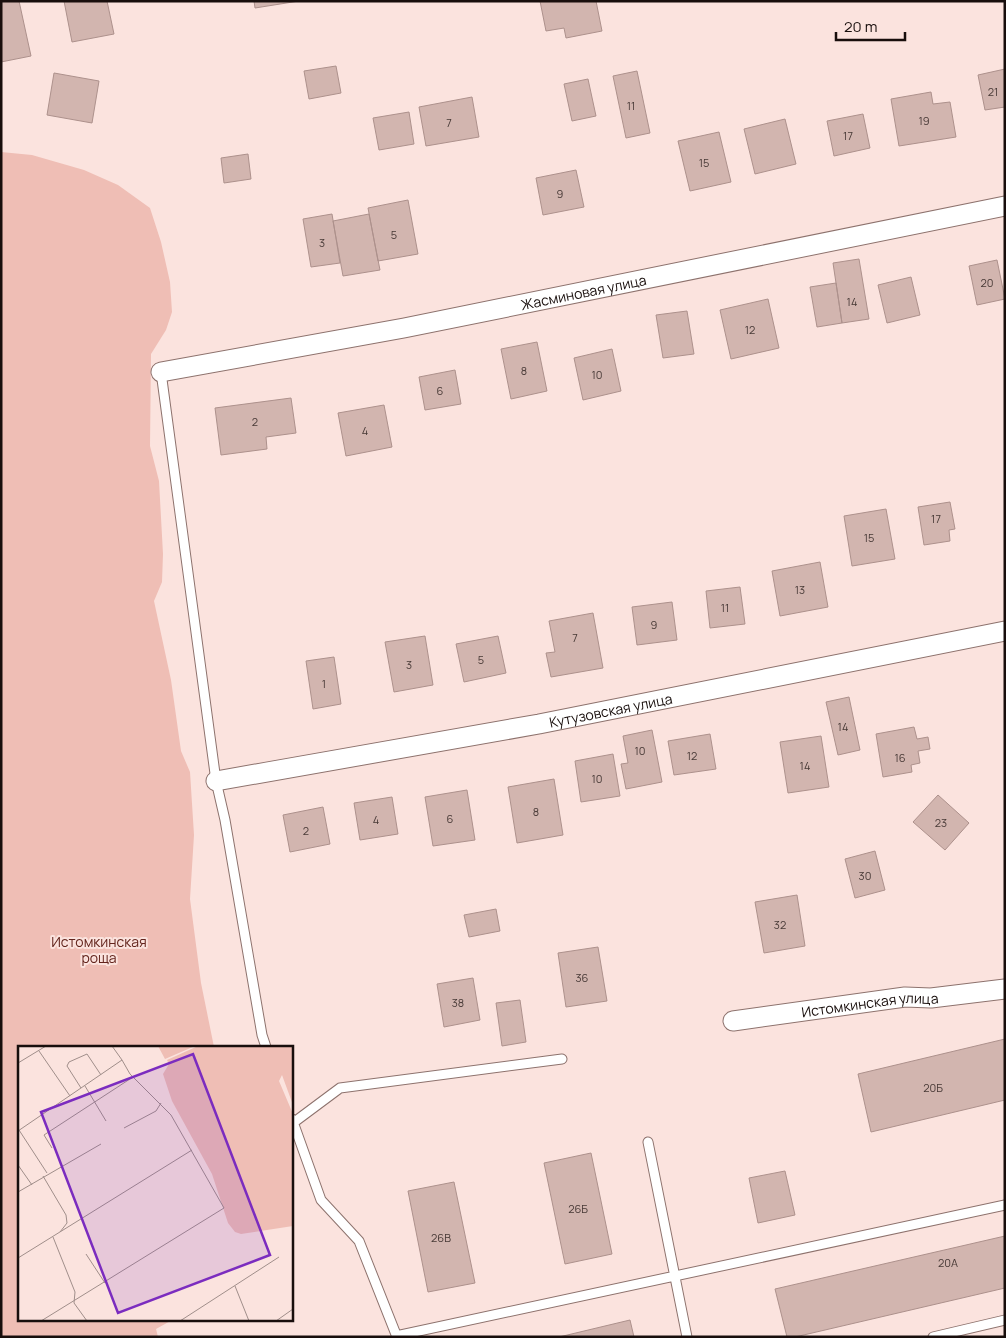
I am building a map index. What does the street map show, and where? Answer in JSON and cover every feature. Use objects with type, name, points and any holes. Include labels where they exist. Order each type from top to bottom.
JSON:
[{"type":"street","name":"Жасминовая улица","points":[[161,372],[404,328],[1005,206]]},
{"type":"street","name":"Кутузовская улица","points":[[216,781],[539,724],[1005,631]]},
{"type":"street","name":"Истомкинская улица","points":[[733,1021],[905,997],[931,998],[1005,989]]},
{"type":"lane","points":[[161,372],[216,781],[225,820],[262,1034],[266,1046]]},
{"type":"lane","points":[[562,1058],[340,1088],[292,1120],[321,1200],[359,1241],[397,1336],[1005,1205]]},
{"type":"lane","points":[[648,1142],[686,1337]]},
{"type":"lane","points":[[933,1337],[1005,1320]]},
{"type":"green space","name":"Истомкинская роща","points":[[1,152],[32,155],[84,170],[118,185],[150,208],[161,242],[170,282],[172,312],[166,330],[151,354],[150,446],[159,481],[163,554],[162,582],[154,601],[171,680],[181,751],[190,772],[194,835],[190,899],[201,983],[214,1046],[18,1046],[18,1320],[172,1320],[156,1329],[158,1337],[1,1337]]},
{"type":"building","points":[[1,1],[19,1],[31,56],[1,62]]},
{"type":"building","points":[[64,1],[107,1],[114,34],[72,42]]},
{"type":"building","points":[[254,1],[299,1],[255,8]]},
{"type":"building","points":[[540,1],[596,1],[602,31],[566,38],[564,28],[546,31]]},
{"type":"building","points":[[336,66],[341,93],[309,99],[304,71]]},
{"type":"building","points":[[1005,69],[1005,107],[985,110],[978,75]]},
{"type":"building","points":[[637,71],[650,133],[626,138],[613,76]]},
{"type":"building","points":[[54,73],[99,81],[92,123],[47,115]]},
{"type":"building","points":[[588,79],[596,116],[572,121],[564,84]]},
{"type":"building","points":[[931,92],[933,104],[950,102],[956,137],[899,146],[891,99]]},
{"type":"building","points":[[472,97],[479,137],[426,146],[419,107]]},
{"type":"building","points":[[409,112],[414,144],[379,150],[373,118]]},
{"type":"building","points":[[863,114],[870,148],[834,156],[827,121]]},
{"type":"building","points":[[785,119],[796,164],[755,174],[744,129]]},
{"type":"building","points":[[719,132],[731,182],[690,191],[678,141]]},
{"type":"building","points":[[248,154],[251,179],[224,183],[221,158]]},
{"type":"building","points":[[576,170],[584,207],[543,215],[536,178]]},
{"type":"building","points":[[408,200],[418,254],[378,261],[368,208]]},
{"type":"building","points":[[332,214],[340,263],[311,267],[303,219]]},
{"type":"building","points":[[369,214],[380,270],[343,276],[333,221]]},
{"type":"building","points":[[859,259],[869,319],[842,323],[833,263]]},
{"type":"building","points":[[997,260],[1005,299],[977,305],[969,266]]},
{"type":"building","points":[[911,277],[920,315],[887,323],[878,285]]},
{"type":"building","points":[[836,283],[842,323],[817,327],[810,287]]},
{"type":"building","points":[[768,299],[779,348],[731,359],[720,310]]},
{"type":"building","points":[[687,311],[694,354],[663,358],[656,315]]},
{"type":"building","points":[[537,342],[547,391],[511,399],[501,349]]},
{"type":"building","points":[[612,349],[621,391],[583,400],[574,358]]},
{"type":"building","points":[[455,370],[461,404],[425,410],[419,377]]},
{"type":"building","points":[[291,398],[296,433],[266,437],[267,449],[221,455],[215,408]]},
{"type":"building","points":[[384,405],[392,447],[346,456],[338,413]]},
{"type":"building","points":[[950,502],[955,529],[949,530],[950,541],[924,545],[918,507]]},
{"type":"building","points":[[886,509],[895,559],[852,566],[844,516]]},
{"type":"building","points":[[820,562],[828,607],[780,616],[772,571]]},
{"type":"building","points":[[740,587],[745,624],[710,628],[706,591]]},
{"type":"building","points":[[672,602],[677,640],[637,645],[632,607]]},
{"type":"building","points":[[593,613],[603,668],[551,677],[546,653],[555,652],[549,621]]},
{"type":"building","points":[[425,636],[433,685],[394,692],[385,642]]},
{"type":"building","points":[[498,636],[506,673],[464,682],[456,644]]},
{"type":"building","points":[[334,657],[341,704],[313,709],[306,661]]},
{"type":"building","points":[[849,697],[860,750],[838,755],[826,702]]},
{"type":"building","points":[[914,727],[917,739],[928,737],[930,749],[918,751],[920,763],[911,765],[912,772],[883,777],[876,734]]},
{"type":"building","points":[[652,730],[662,782],[626,789],[621,764],[628,763],[623,736]]},
{"type":"building","points":[[710,734],[716,769],[674,775],[668,741]]},
{"type":"building","points":[[821,736],[829,787],[788,793],[780,742]]},
{"type":"building","points":[[613,754],[620,796],[581,802],[575,761]]},
{"type":"building","points":[[554,779],[563,835],[517,843],[508,787]]},
{"type":"building","points":[[467,790],[475,840],[433,846],[425,797]]},
{"type":"building","points":[[938,795],[969,823],[945,850],[913,822]]},
{"type":"building","points":[[392,797],[398,834],[360,840],[354,803]]},
{"type":"building","points":[[323,807],[330,844],[290,852],[283,815]]},
{"type":"building","points":[[875,851],[885,890],[855,898],[845,859]]},
{"type":"building","points":[[797,895],[805,946],[764,953],[755,902]]},
{"type":"building","points":[[496,909],[500,931],[469,937],[464,915]]},
{"type":"building","points":[[598,947],[607,1001],[566,1007],[558,953]]},
{"type":"building","points":[[473,978],[480,1020],[444,1027],[437,984]]},
{"type":"building","points":[[520,1000],[526,1042],[502,1046],[496,1003]]},
{"type":"building","points":[[1005,1039],[1005,1100],[871,1132],[858,1074]]},
{"type":"building","points":[[591,1153],[612,1254],[565,1264],[544,1163]]},
{"type":"building","points":[[785,1171],[795,1215],[758,1223],[749,1178]]},
{"type":"building","points":[[454,1182],[475,1283],[428,1292],[408,1191]]},
{"type":"building","points":[[1005,1236],[1005,1288],[795,1337],[787,1337],[775,1289]]},
{"type":"building","points":[[630,1320],[634,1337],[559,1337]]}]
